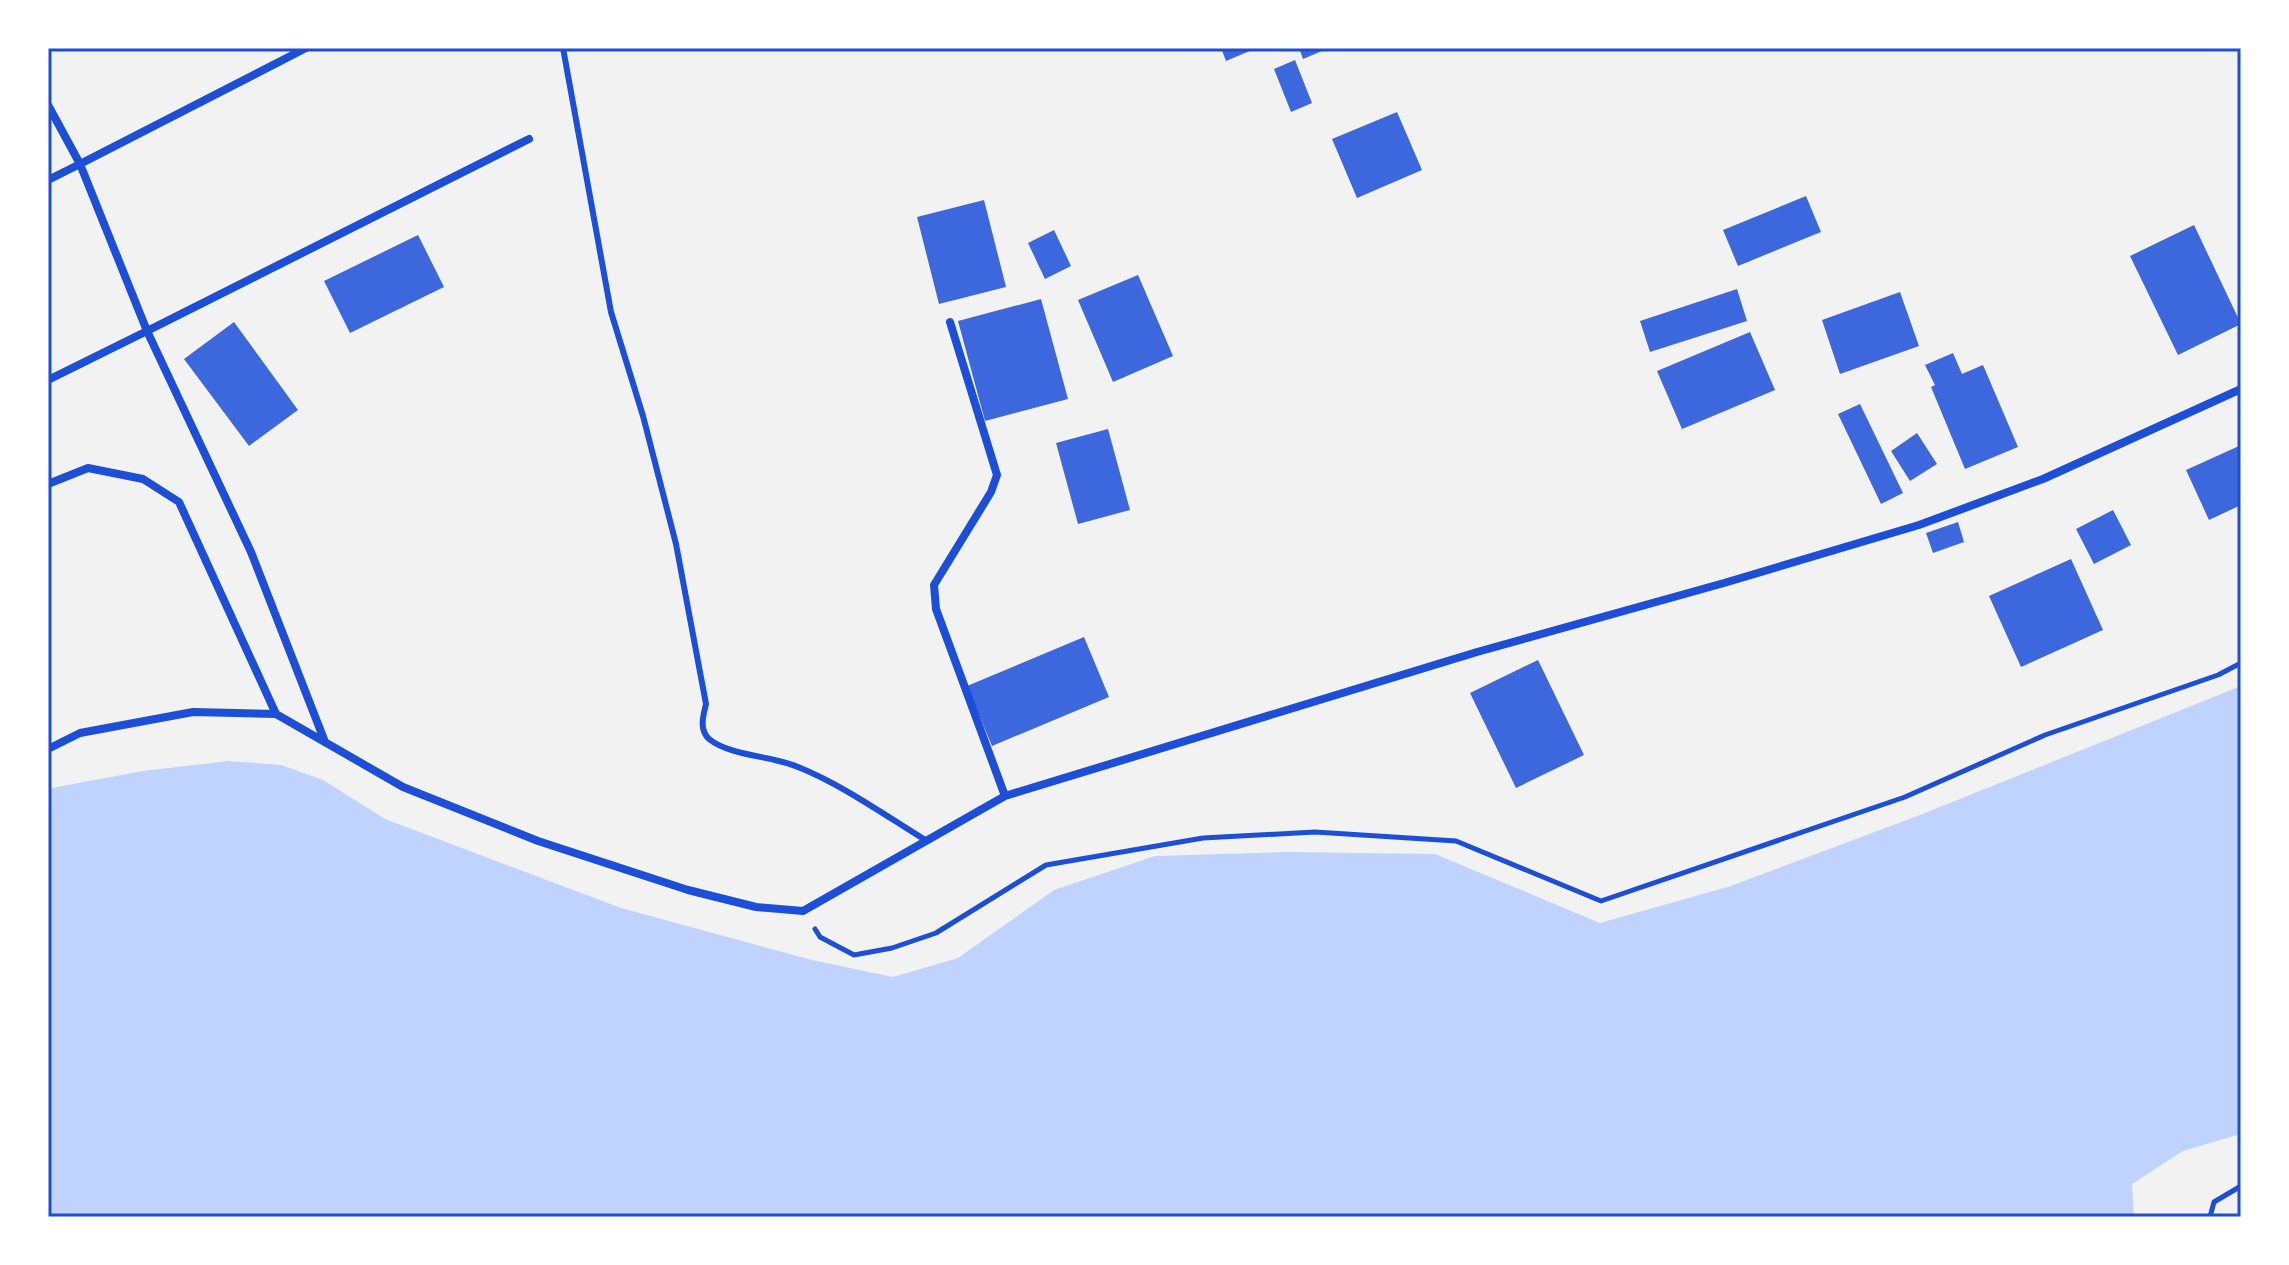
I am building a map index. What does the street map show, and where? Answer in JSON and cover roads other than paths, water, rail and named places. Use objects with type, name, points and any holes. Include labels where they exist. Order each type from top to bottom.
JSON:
[{"type":"street","points":[[48,180],[306,48]]},
{"type":"street","points":[[48,105],[80,164],[147,331],[251,552],[325,742]]},
{"type":"street","points":[[48,380],[529,139]]},
{"type":"street","points":[[950,322],[997,475],[991,492],[934,585],[936,609],[1005,796]]},
{"type":"street","points":[[48,749],[80,733],[193,712],[276,714],[403,787],[538,841],[715,897],[756,907],[803,911],[1005,796],[1462,656],[1919,525],[2043,479],[2241,389]]},
{"type":"street","points":[[48,484],[88,468],[143,479],[179,502],[276,714]]},
{"type":"lane","points":[[563,48],[611,312],[643,416],[676,544],[706,704],[702,717],[704,732],[720,745],[806,770],[928,842]]},
{"type":"water","points":[[2241,686],[2241,1134],[2183,1151],[2132,1184],[2134,1217],[48,1217],[48,790],[57,787],[143,771],[228,761],[281,765],[323,780],[385,819],[621,908],[812,960],[893,977],[958,958],[1054,890],[1155,856],[1285,852],[1435,854],[1600,923],[1731,886],[1920,815]]}]
